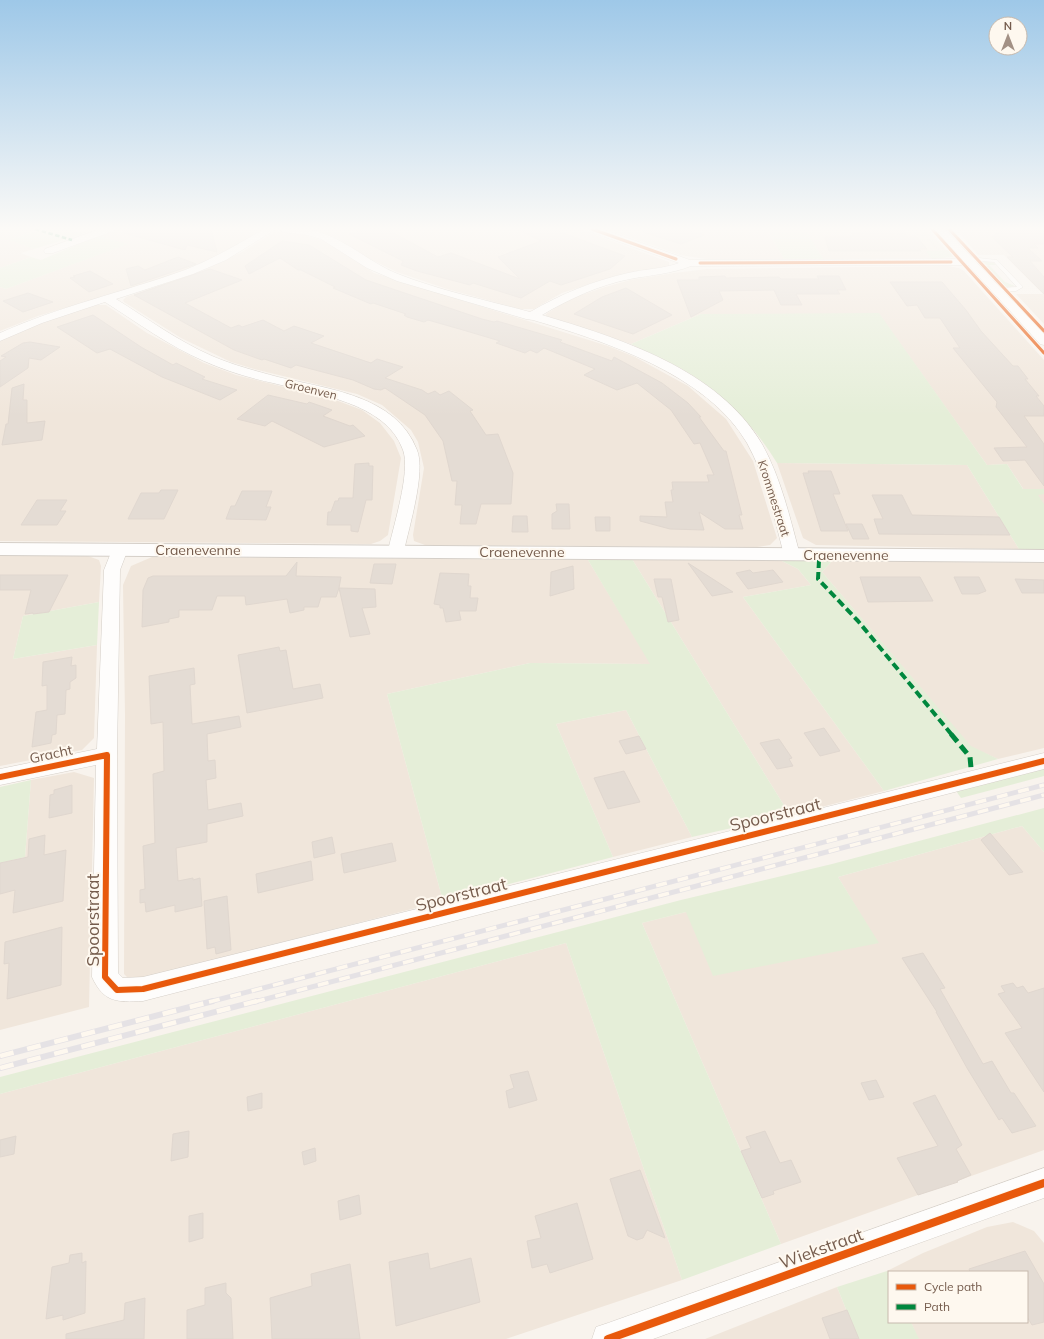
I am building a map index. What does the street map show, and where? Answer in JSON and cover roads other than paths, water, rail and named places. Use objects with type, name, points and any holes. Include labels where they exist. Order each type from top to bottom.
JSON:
[{"type":"street","points":[[0,337],[38,320],[131,291]]},
{"type":"street","name":"Krommestraat","points":[[443,291],[630,348],[654,359],[696,383],[729,411],[746,429],[758,450],[769,478],[792,555]]},
{"type":"street","points":[[530,317],[562,299],[579,291]]},
{"type":"street","points":[[997,291],[1044,341]]},
{"type":"street","name":"Groenven","points":[[108,299],[192,351],[209,359],[245,372],[335,394],[364,404],[384,416],[401,433],[410,451],[412,471],[396,551]]},
{"type":"street","name":"Craenevenne","points":[[0,549],[1044,556]]},
{"type":"street","name":"Spoorstraat","points":[[120,550],[112,570],[107,755],[105,977],[117,990],[142,989],[975,773],[1044,761]]},
{"type":"street","name":"Gracht","points":[[0,777],[107,755]]},
{"type":"street","name":"Wiekstraat","points":[[608,1339],[1042,1188]]},
{"type":"railway","points":[[209,1002],[1044,785]]},
{"type":"railway","points":[[254,1002],[1044,795]]},
{"type":"railway","points":[[0,1056],[213,1001]]},
{"type":"railway","points":[[0,1068],[257,1001]]}]
